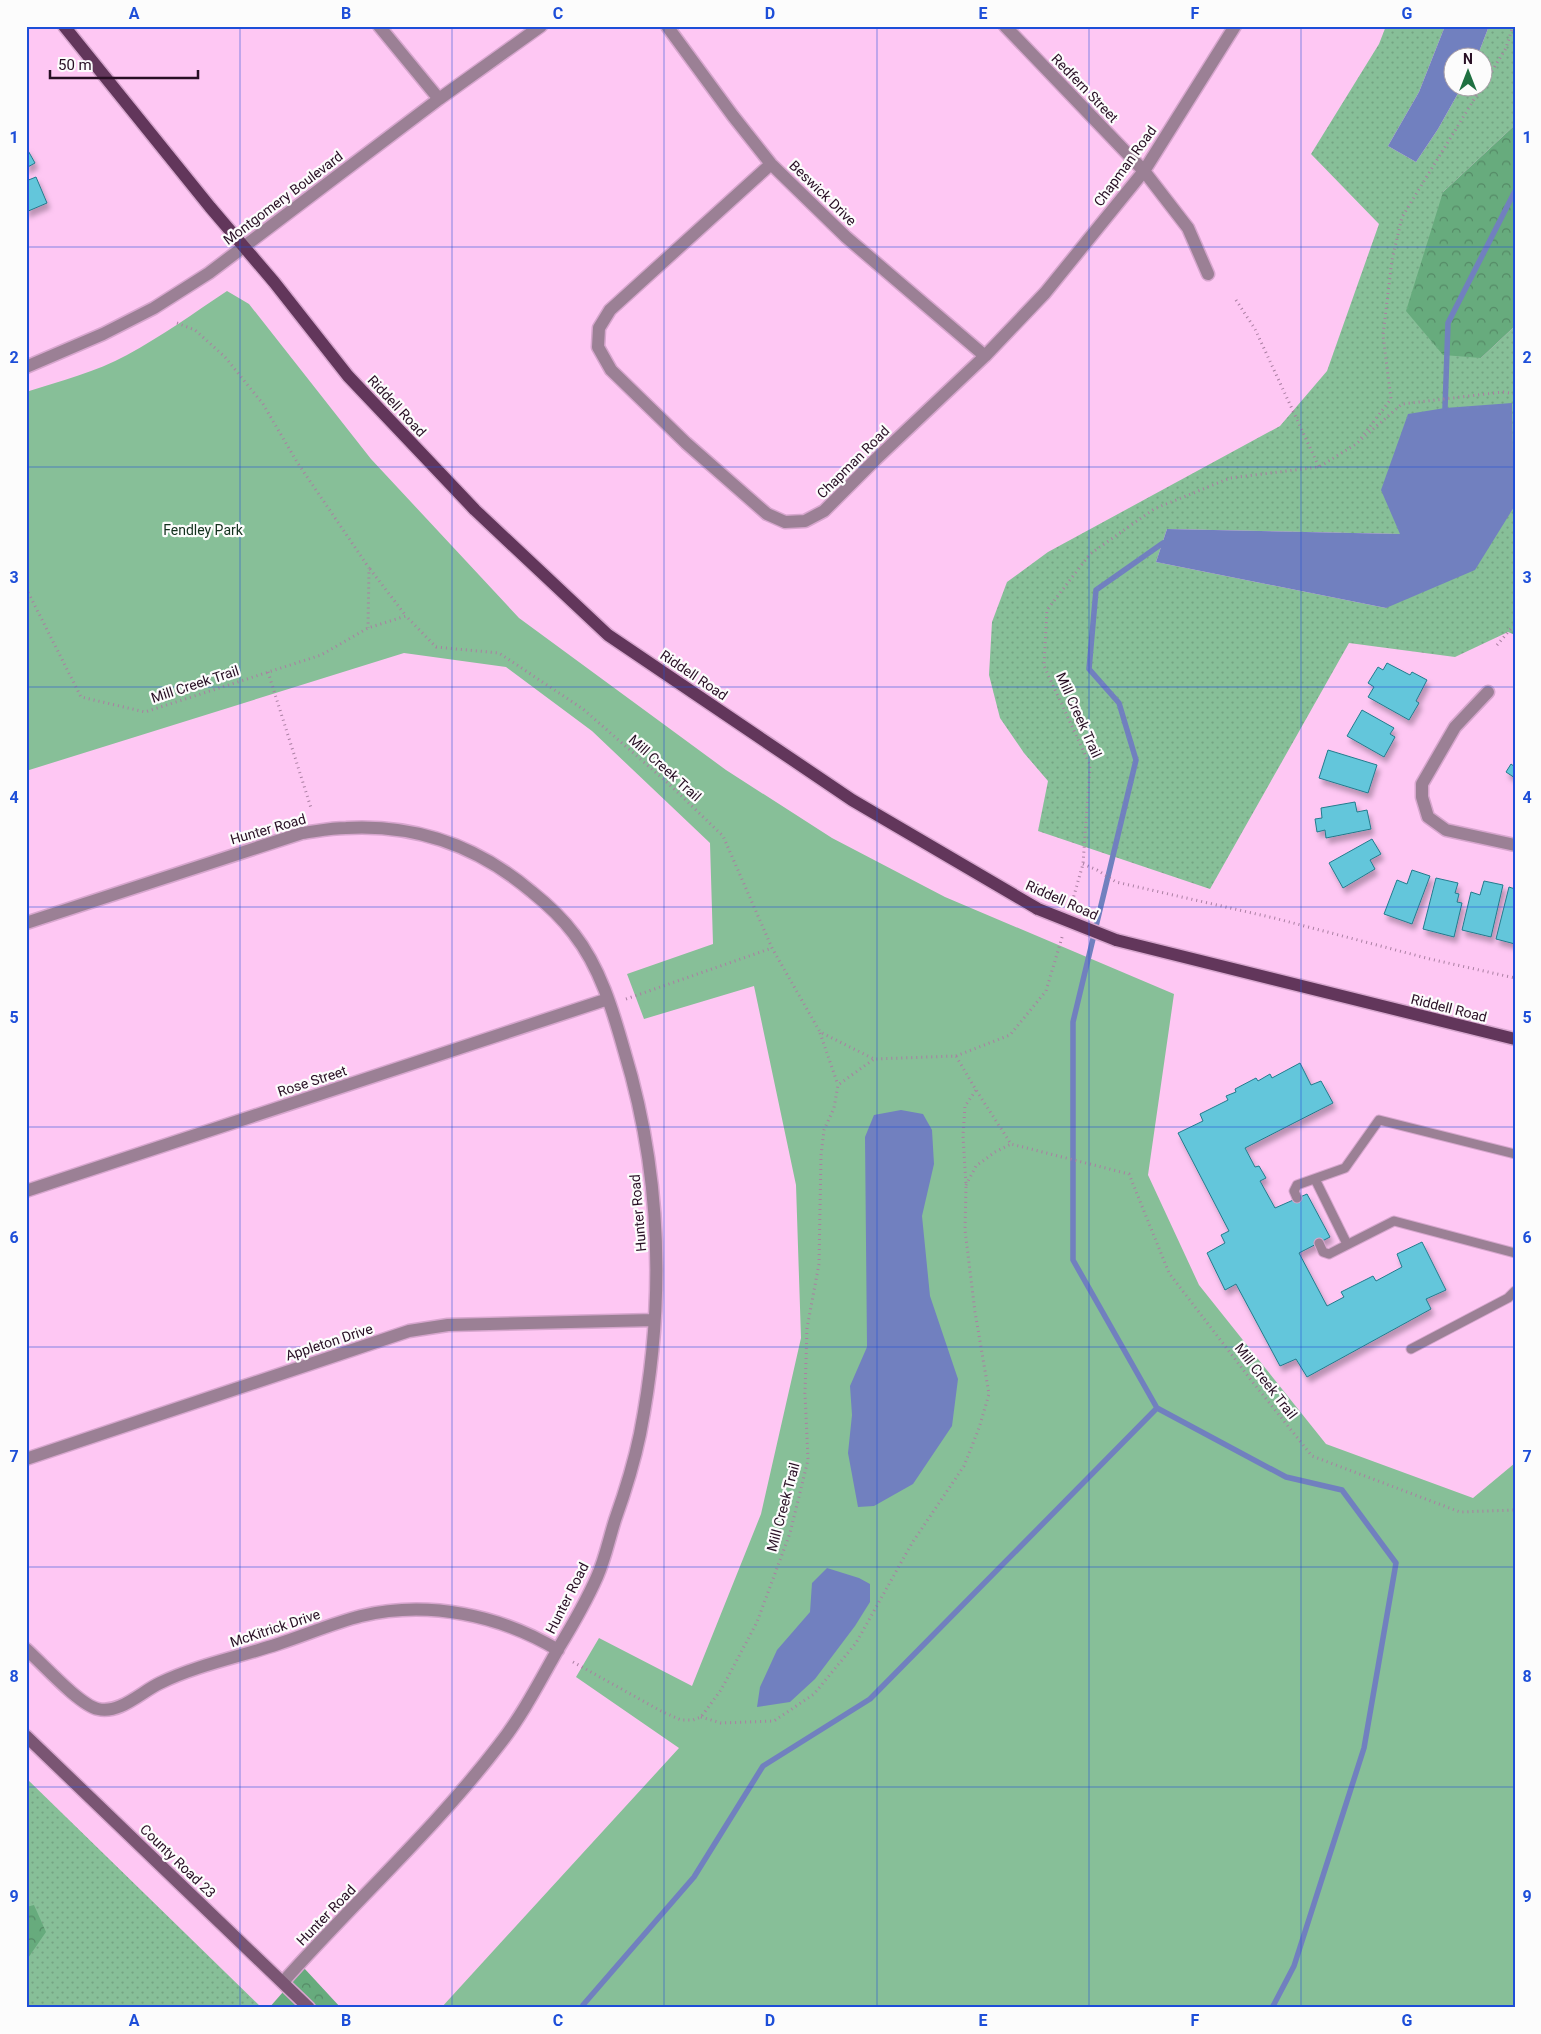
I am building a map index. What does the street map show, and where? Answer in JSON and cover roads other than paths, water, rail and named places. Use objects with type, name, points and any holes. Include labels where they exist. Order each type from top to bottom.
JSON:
[{"type":"main road","name":"Riddell Road","points":[[64,26],[361,390],[475,510],[608,635],[852,800],[1038,909],[1116,940],[1515,1040]]},
{"type":"main road","name":"County Road 23","points":[[26,1736],[309,2008]]},
{"type":"street","points":[[379,26],[439,99]]},
{"type":"street","name":"Montgomery Boulevard","points":[[26,367],[103,334],[154,308],[209,273],[439,99],[541,26]]},
{"type":"street","name":"Beswick Drive","points":[[667,26],[771,164],[846,237],[985,356]]},
{"type":"street","name":"Redfern Street","points":[[1004,26],[1144,171],[1188,228],[1208,274]]},
{"type":"street","name":"Chapman Road","points":[[771,164],[610,310],[599,328],[598,347],[610,370],[693,450],[767,514],[785,522],[805,521],[824,511],[985,356],[1045,293],[1144,171],[1235,26]]},
{"type":"street","points":[[1488,692],[1456,727],[1422,784],[1422,797],[1428,817],[1446,830],[1515,845]]},
{"type":"street","name":"Hunter Road","points":[[26,923],[302,833],[345,828],[376,828],[430,836],[457,845],[485,858],[512,874],[548,905],[575,934],[596,972],[608,999],[633,1077],[648,1151],[657,1234],[654,1320],[643,1418],[629,1477],[598,1576],[558,1650],[502,1742],[439,1817],[283,1982]]},
{"type":"street","name":"Rose Street","points":[[26,1191],[608,999]]},
{"type":"street","name":"Appleton Drive","points":[[26,1459],[409,1331],[448,1326],[654,1320]]},
{"type":"street","name":"McKitrick Drive","points":[[26,1649],[83,1702],[98,1709],[115,1709],[160,1683],[211,1664],[352,1619],[390,1611],[464,1614],[491,1619],[532,1635],[558,1650]]},
{"type":"lane","points":[[1297,1198],[1294,1191],[1297,1185],[1346,1168],[1379,1120],[1515,1154]]},
{"type":"lane","points":[[1315,1179],[1347,1244]]},
{"type":"lane","points":[[1319,1243],[1323,1252],[1329,1254],[1394,1221],[1515,1253]]},
{"type":"lane","points":[[1411,1349],[1508,1298],[1515,1291]]},
{"type":"water","points":[[1445,26],[1489,26],[1480,48],[1444,48],[1444,98],[1455,98],[1416,162],[1388,146],[1419,92]]},
{"type":"water","points":[[1512,403],[1514,507],[1475,570],[1386,608],[1156,562],[1167,529],[1400,534],[1381,490],[1408,414],[1445,408]]},
{"type":"water","points":[[901,1110],[923,1114],[932,1130],[934,1164],[922,1216],[930,1296],[958,1379],[952,1426],[913,1484],[874,1506],[858,1507],[848,1453],[852,1415],[850,1386],[867,1347],[865,1137],[874,1115]]},
{"type":"water","points":[[827,1568],[859,1578],[870,1584],[870,1602],[855,1626],[815,1679],[790,1702],[757,1707],[760,1687],[777,1650],[810,1612],[812,1583]]},
{"type":"waterway","points":[[1445,408],[1448,323],[1515,191]]},
{"type":"waterway","points":[[1163,543],[1096,590],[1089,669],[1119,703],[1136,760],[1073,1022],[1073,1260],[1157,1408],[1286,1477],[1342,1490],[1396,1563],[1364,1748],[1294,1966],[1272,2008]]},
{"type":"waterway","points":[[583,2008],[583,2005],[694,1877],[763,1766],[870,1699],[1157,1408]]},
{"type":"park label","name":"Fendley Park","points":[[203,530]]}]
